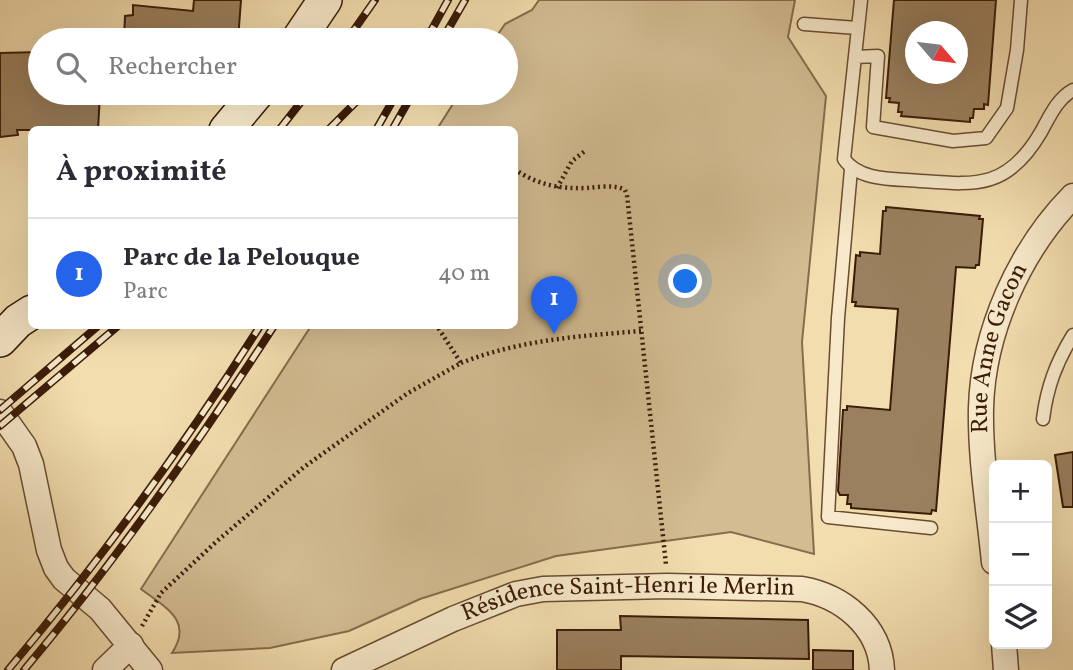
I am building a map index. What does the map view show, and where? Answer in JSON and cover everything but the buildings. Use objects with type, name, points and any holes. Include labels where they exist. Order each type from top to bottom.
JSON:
[{"type":"street","points":[[306,28],[325,0]]},
{"type":"street","points":[[229,126],[247,105]]},
{"type":"street","name":"Rue Anne Gacon","points":[[990,523],[981,432],[983,380],[990,346],[1020,270],[1045,229],[1073,196]]},
{"type":"street","points":[[0,412],[24,446],[31,464],[49,550],[56,568],[64,579],[100,610],[150,670]]},
{"type":"street","name":"Résidence Saint-Henri le Merlin","points":[[344,670],[453,619],[516,594],[543,589],[667,586],[802,589],[820,592],[837,600],[864,623],[881,655],[882,670]]},
{"type":"street","points":[[105,670],[131,645]]},
{"type":"street","points":[[1004,649],[1006,670]]},
{"type":"lane","points":[[861,0],[844,159],[851,169],[901,180],[968,184],[1006,174],[1034,144],[1062,97],[1073,90]]},
{"type":"lane","points":[[855,57],[878,57],[873,127],[953,141],[986,138],[1007,108],[1017,50],[1021,0]]},
{"type":"lane","points":[[804,24],[857,28]]},
{"type":"lane","points":[[851,169],[838,317],[828,517],[931,528]]},
{"type":"lane","points":[[1043,419],[1051,374],[1073,335]]},
{"type":"path","points":[[557,188],[572,161],[585,151]]},
{"type":"path","points":[[518,172],[534,182],[557,188],[614,187],[625,190],[628,195],[667,586]]},
{"type":"path","points":[[439,329],[461,363]]},
{"type":"path","points":[[131,645],[161,593],[217,541],[304,467],[408,393],[461,363],[518,345],[569,336],[641,331]]},
{"type":"shaded area","points":[[539,0],[795,0],[788,37],[826,96],[802,342],[814,554],[731,532],[556,556],[420,599],[349,631],[270,648],[172,653],[180,632],[178,623],[167,608],[141,589],[309,329],[518,329],[518,126],[439,126],[452,105],[518,105],[518,28],[502,28],[532,10]]},
{"type":"railway","points":[[355,28],[375,0]]},
{"type":"railway","points":[[433,28],[448,0]]},
{"type":"railway","points":[[449,28],[465,0]]},
{"type":"railway","points":[[282,126],[299,105]]},
{"type":"railway","points":[[332,126],[353,105]]},
{"type":"railway","points":[[378,126],[390,105]]},
{"type":"railway","points":[[394,126],[406,105]]},
{"type":"railway","points":[[0,410],[94,329]]},
{"type":"railway","points":[[0,426],[114,329]]},
{"type":"railway","points":[[8,670],[76,587],[140,502],[202,415],[258,329]]},
{"type":"railway","points":[[24,670],[155,502],[272,329]]},
{"type":"place","name":"Parc de la Pelouque","points":[[554,334]]}]
